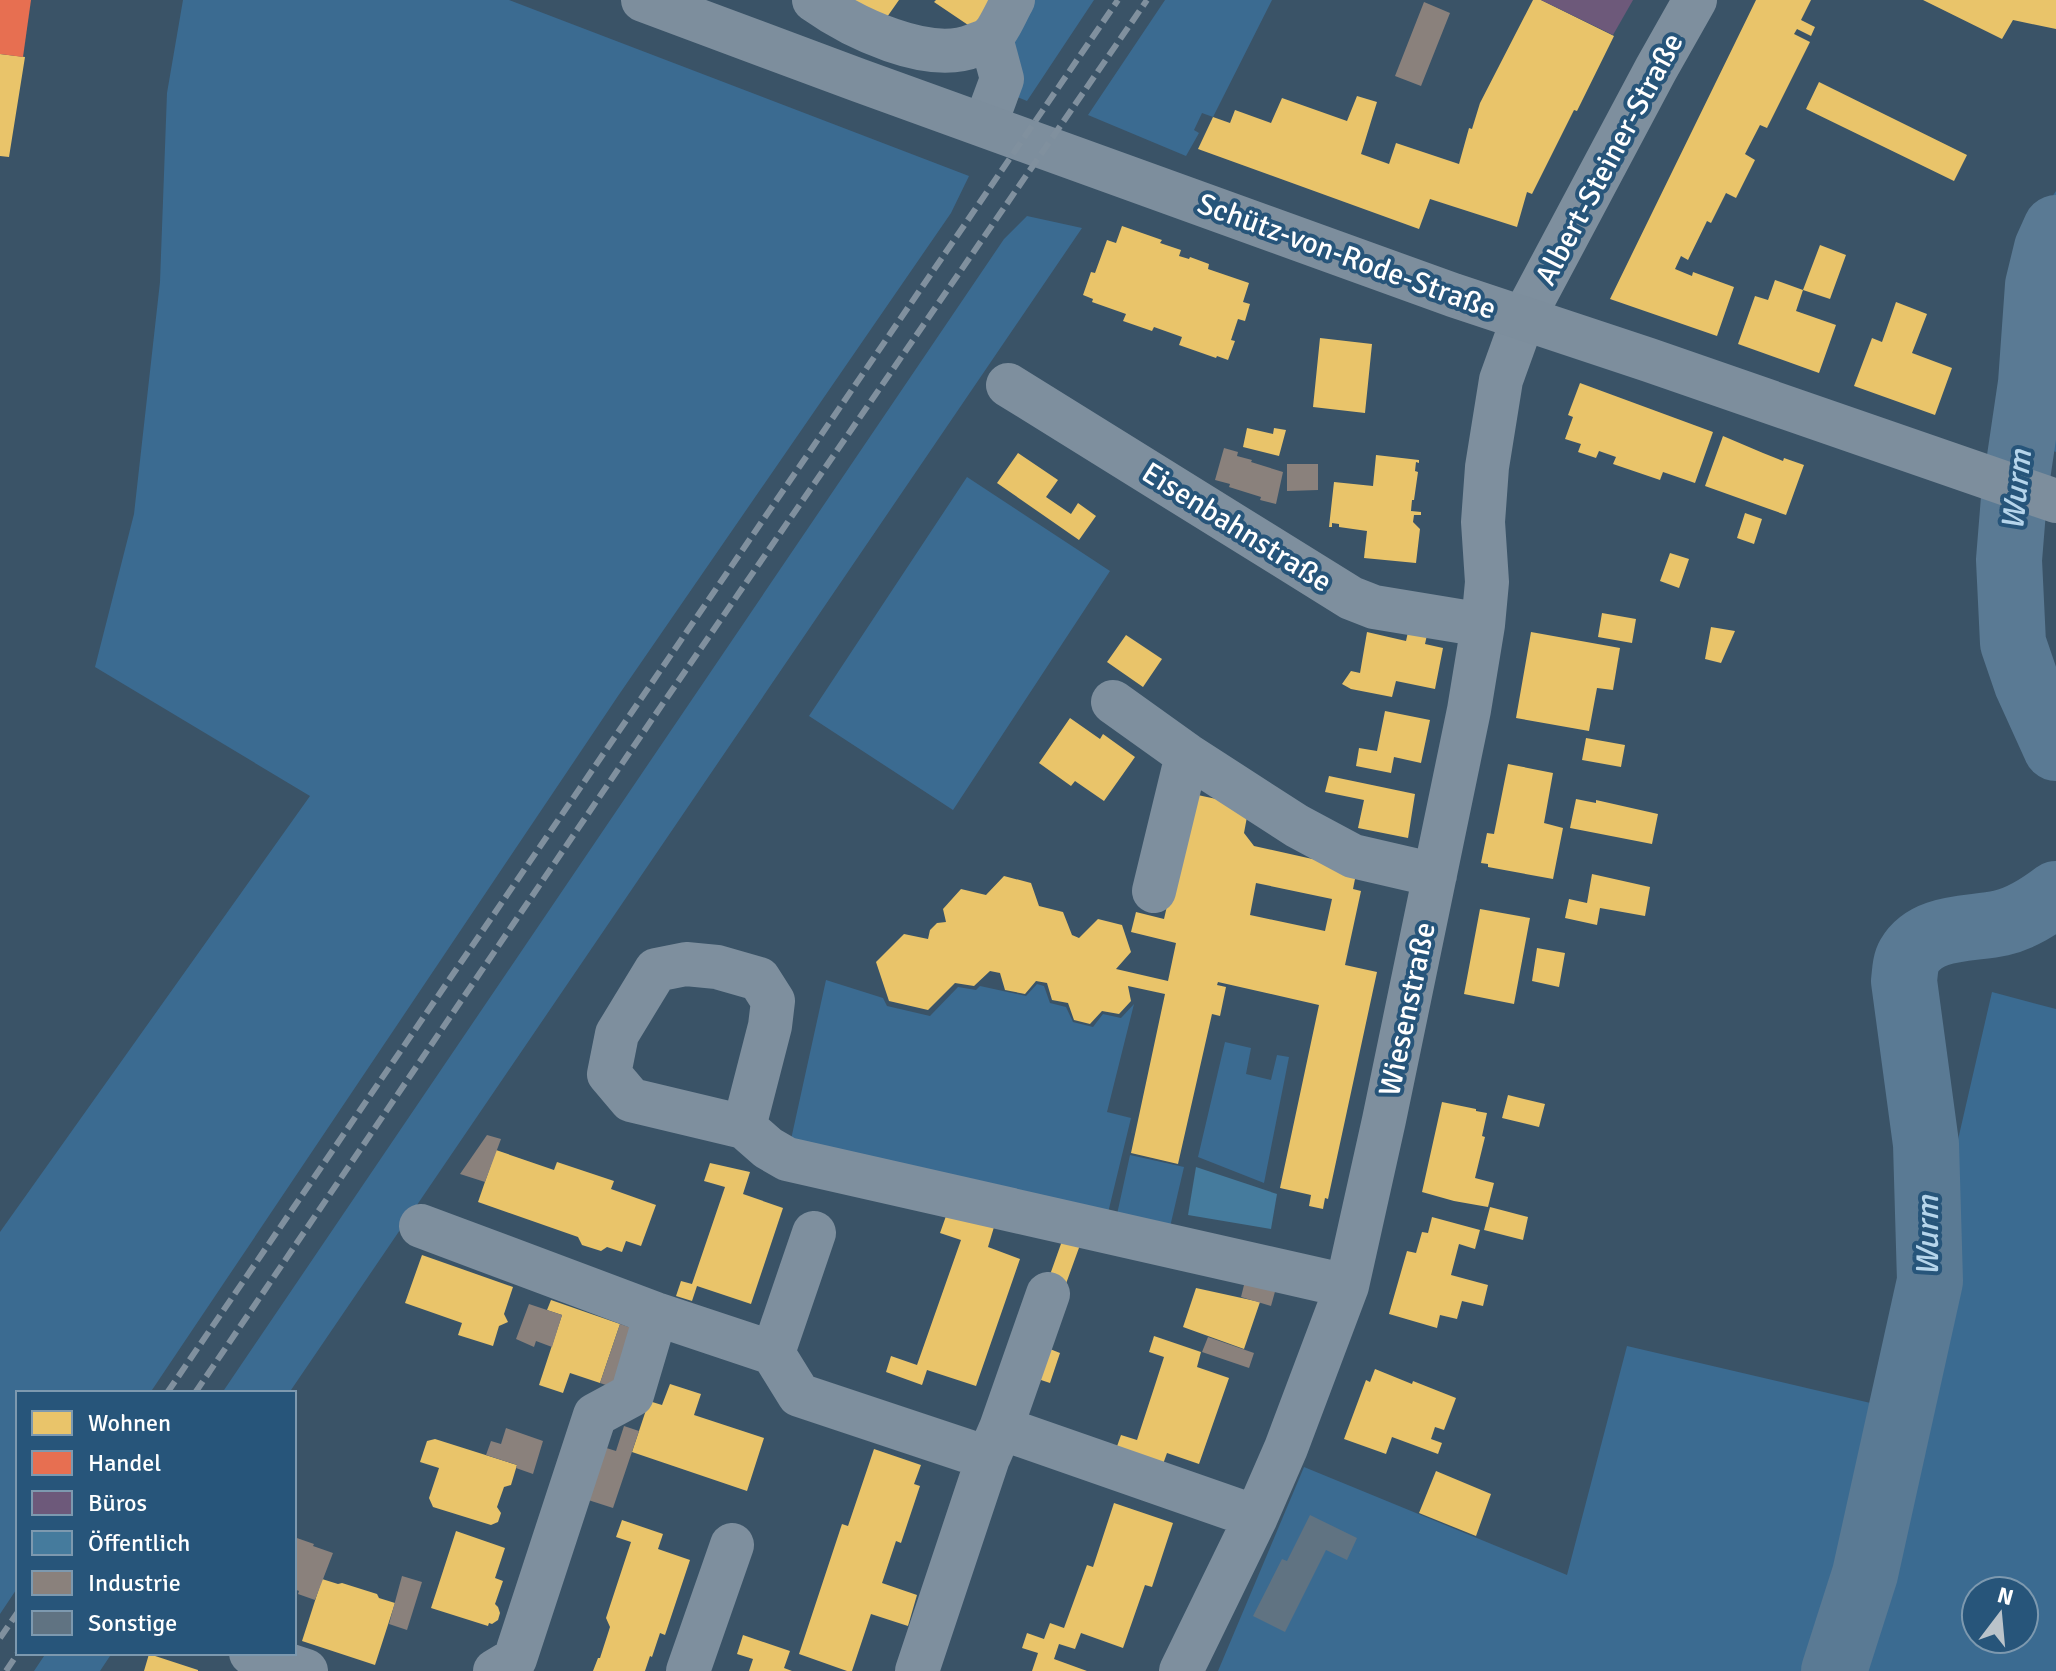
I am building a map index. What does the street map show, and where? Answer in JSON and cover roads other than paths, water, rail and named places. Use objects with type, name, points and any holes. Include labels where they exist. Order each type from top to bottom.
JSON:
[{"type":"main road","name":"Schütz-von-Rode-Straße","points":[[643,0],[776,51],[1453,295],[2047,498]]},
{"type":"street","points":[[814,0],[830,12],[875,35],[941,52],[963,50],[991,38],[1013,0]]},
{"type":"street","name":"Albert-Steiner-Straße","points":[[1523,319],[1695,0]]},
{"type":"street","points":[[985,125],[1002,79],[991,38]]},
{"type":"street","name":"Wiesenstraße","points":[[1181,1671],[1286,1448],[1347,1286],[1469,710],[1487,582],[1483,522],[1487,467],[1501,380],[1523,319]]},
{"type":"street","name":"Eisenbahnstraße","points":[[1008,385],[1351,598],[1374,607],[1483,625]]},
{"type":"street","points":[[1113,702],[1187,755],[1297,826],[1353,856],[1435,875]]},
{"type":"street","points":[[1154,891],[1187,755]]},
{"type":"street","points":[[744,1127],[768,1148],[787,1159],[1347,1286]]},
{"type":"street","points":[[421,1226],[656,1314],[773,1353],[799,1395],[995,1443],[1256,1517]]},
{"type":"street","points":[[773,1353],[814,1233]]},
{"type":"street","points":[[917,1671],[1048,1294]]},
{"type":"street","points":[[495,1671],[515,1659],[595,1415],[632,1395],[656,1314]]},
{"type":"street","points":[[688,1671],[732,1545]]},
{"type":"street","points":[[257,1655],[306,1671]]},
{"type":"waterway","name":"Wurm","points":[[2056,228],[2047,248],[2038,285],[2031,383],[2014,498],[2009,560],[2013,643],[2027,684],[2056,748]]},
{"type":"waterway","name":"Wurm","points":[[1834,1671],[1865,1574],[1930,1281],[1926,1144],[1904,981],[1907,962],[1917,946],[1927,939],[1950,930],[2009,921],[2030,912],[2056,894]]},
{"type":"railway","points":[[168,1391],[1118,0]]},
{"type":"railway","points":[[196,1391],[655,715],[1147,0]]},
{"type":"railway","points":[[0,1638],[16,1615]]},
{"type":"railway","points":[[6,1671],[17,1655]]}]
